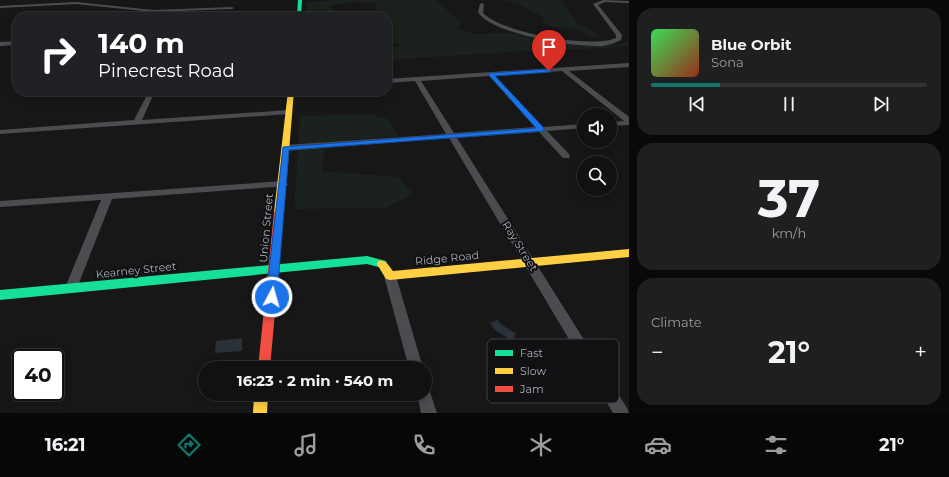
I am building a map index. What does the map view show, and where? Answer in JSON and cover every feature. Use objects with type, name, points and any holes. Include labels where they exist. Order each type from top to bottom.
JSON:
[{"type":"street","points":[[14,6],[16,0]]},
{"type":"street","points":[[299,12],[300,0]]},
{"type":"street","points":[[482,4],[480,11],[482,15],[502,28],[584,44],[601,44],[619,39],[619,35],[595,4],[601,1],[610,0],[629,2]]},
{"type":"street","points":[[0,7],[82,1],[148,11],[232,8]]},
{"type":"street","points":[[0,44],[12,43]]},
{"type":"street","points":[[392,81],[629,66]]},
{"type":"street","points":[[564,70],[629,122]]},
{"type":"street","points":[[491,74],[566,156]]},
{"type":"street","name":"Ray Street","points":[[417,79],[577,339]]},
{"type":"street","points":[[137,123],[150,96]]},
{"type":"street","name":"Union Street","points":[[265,361],[291,96]]},
{"type":"street","points":[[0,132],[289,112]]},
{"type":"street","points":[[617,123],[629,122]]},
{"type":"street","points":[[285,148],[452,137],[577,126]]},
{"type":"street","points":[[0,204],[283,184]]},
{"type":"street","points":[[71,288],[108,196]]},
{"type":"street","name":"Ridge Road","points":[[390,276],[629,253]]},
{"type":"street","points":[[274,268],[367,260],[378,261],[385,265],[390,276],[414,361]]},
{"type":"street","name":"Kearney Street","points":[[0,295],[274,268]]},
{"type":"street","points":[[260,413],[261,401]]},
{"type":"street","points":[[426,401],[430,413]]},
{"type":"street","name":"Ray Street","points":[[616,403],[622,413]]},
{"type":"shaded area","points":[[335,0],[436,0],[462,23],[457,29],[475,34],[506,33],[586,46],[607,46],[629,42],[629,46],[392,60],[392,47],[400,46],[392,40],[392,12],[377,12],[375,3],[352,2],[329,6],[337,12],[306,12],[307,2]]},
{"type":"shaded area","points":[[489,0],[563,0],[563,4],[578,24],[593,31],[599,38],[592,37],[573,29],[546,25],[542,23],[545,18],[520,5],[505,1]]},
{"type":"shaded area","points":[[370,114],[388,119],[398,136],[326,142],[322,171],[398,177],[413,194],[386,208],[294,209],[300,116]]},
{"type":"shaded area","points":[[498,320],[501,324],[516,334],[513,339],[509,339],[495,330],[490,323]]},
{"type":"shaded area","points":[[242,338],[242,351],[215,353],[216,341]]},
{"type":"traffic: fast","points":[[299,12],[300,0]]},
{"type":"traffic: fast","points":[[0,295],[367,260],[382,264]]},
{"type":"traffic: slow","points":[[279,212],[291,96]]},
{"type":"traffic: slow","points":[[382,264],[390,276],[629,253]]},
{"type":"traffic: slow","points":[[260,413],[261,401]]},
{"type":"traffic: jam","points":[[265,361],[279,212]]},
{"type":"route","points":[[272,297],[285,148],[437,138],[542,129],[491,74],[549,71]]}]
